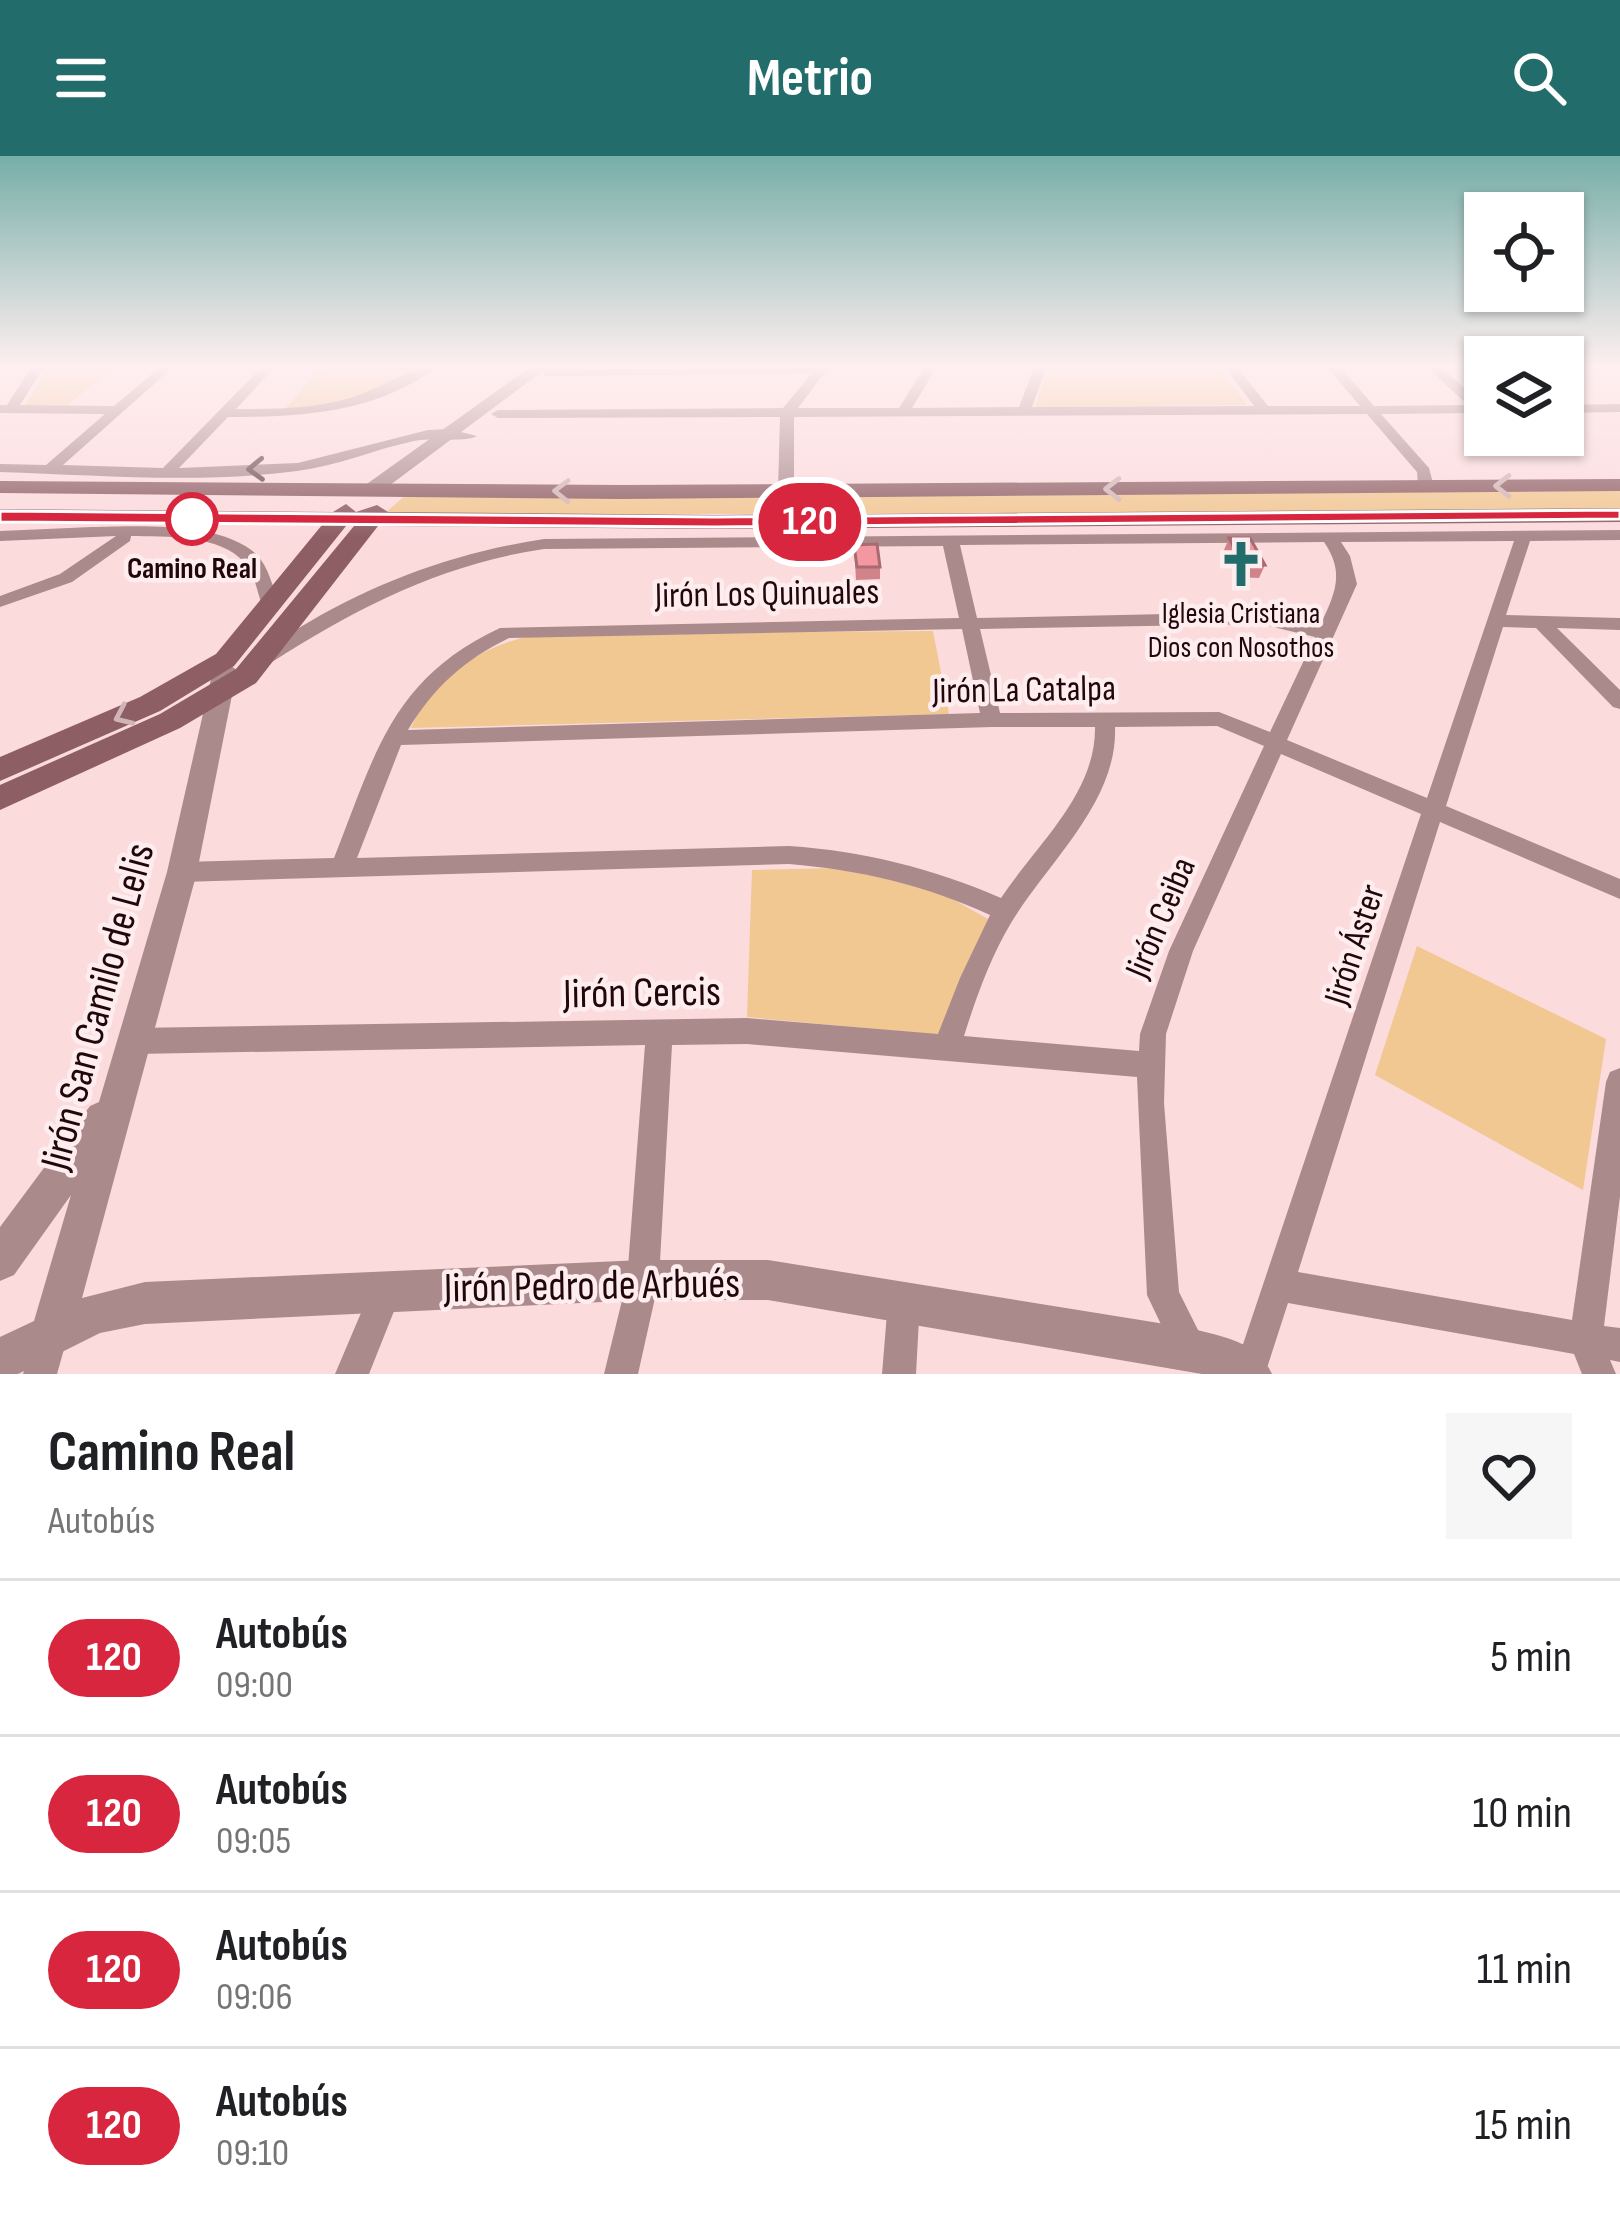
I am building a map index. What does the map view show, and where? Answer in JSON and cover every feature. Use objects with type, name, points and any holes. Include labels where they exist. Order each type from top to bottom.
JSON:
[{"type":"main road","points":[[923,490],[1007,473]]},
{"type":"main road","points":[[0,487],[52,478],[129,488],[622,492],[1620,485]]},
{"type":"main road","points":[[26,517],[55,504],[61,494],[52,478]]},
{"type":"main road","points":[[103,518],[96,506],[129,488]]},
{"type":"main road","points":[[0,798],[265,659],[369,519],[404,489]]},
{"type":"main road","points":[[0,770],[172,693],[223,677],[269,605],[337,519],[371,490]]},
{"type":"main road","points":[[615,521],[638,506],[622,492]]},
{"type":"main road","points":[[694,522],[685,518],[679,506],[702,492]]},
{"type":"main road","points":[[0,516],[785,522],[1620,515]]},
{"type":"main road","points":[[785,522],[898,540]]},
{"type":"street","points":[[52,478],[103,425]]},
{"type":"street","points":[[169,470],[213,425]]},
{"type":"street","points":[[404,489],[473,425]]},
{"type":"street","points":[[371,490],[478,425]]},
{"type":"street","points":[[786,491],[787,425]]},
{"type":"street","points":[[1385,425],[1424,471],[1426,487]]},
{"type":"street","points":[[0,468],[52,478],[305,466],[461,434]]},
{"type":"street","points":[[0,536],[180,534],[231,545],[260,571],[269,605]]},
{"type":"street","points":[[0,602],[66,578],[130,535]]},
{"type":"street","points":[[265,659],[371,592],[434,566],[506,548],[950,539],[1620,535]]},
{"type":"street","name":"Jirón Ceiba","points":[[1192,1361],[1162,1294],[1149,1065],[1169,980],[1348,584],[1342,556],[1329,537]]},
{"type":"street","name":"Jirón Áster","points":[[1250,1373],[1522,537]]},
{"type":"street","points":[[950,539],[992,720]]},
{"type":"street","name":"Jirón Los Quinuales","points":[[342,867],[412,699],[433,675],[480,641],[506,632],[1261,618],[1327,634]]},
{"type":"street","points":[[1498,621],[1620,624]]},
{"type":"street","points":[[1543,625],[1620,702]]},
{"type":"street","name":"Jirón San Camilo de Lelis","points":[[46,1354],[182,872],[223,677]]},
{"type":"street","points":[[947,1048],[964,995],[1006,910],[1103,770],[1109,739],[1105,719]]},
{"type":"street","name":"Jirón La Catalpa","points":[[394,737],[992,720],[1219,719],[1620,889]]},
{"type":"street","points":[[182,872],[847,858],[934,878],[1006,910]]},
{"type":"street","name":"Jirón Cercis","points":[[135,1041],[747,1031],[1149,1065]]},
{"type":"street","points":[[621,1374],[644,1280],[659,1032]]},
{"type":"street","points":[[0,1261],[82,1154],[122,1086]]},
{"type":"street","points":[[1599,1374],[1586,1340],[1619,1101]]},
{"type":"street","name":"Jirón Pedro de Arbués","points":[[0,1360],[46,1354],[96,1313],[145,1303],[644,1280],[768,1280],[904,1301],[1192,1361],[1237,1363],[1250,1373]]},
{"type":"street","points":[[1278,1285],[1620,1346]]},
{"type":"street","points":[[352,1374],[386,1290]]},
{"type":"street","points":[[899,1374],[904,1301]]},
{"type":"shaded area","points":[[1620,489],[1620,511],[383,515],[408,493]]},
{"type":"shaded area","points":[[933,631],[949,714],[411,728],[432,692],[461,666],[496,647],[537,634]]},
{"type":"shaded area","points":[[839,868],[931,887],[988,919],[941,1035],[747,1017],[752,870]]},
{"type":"shaded area","points":[[1417,946],[1606,1039],[1583,1190],[1375,1075]]},
{"type":"building","points":[[1229,538],[1250,538],[1265,565],[1243,565]]},
{"type":"building","points":[[877,544],[880,567],[857,567],[854,545]]},
{"type":"bus line","name":"120","points":[[0,516],[715,522],[1620,515]]},
{"type":"place","name":"Camino Real","points":[[192,519]]},
{"type":"place","name":"Iglesia Cristiana Dios con Nosothos","points":[[1241,564]]}]
